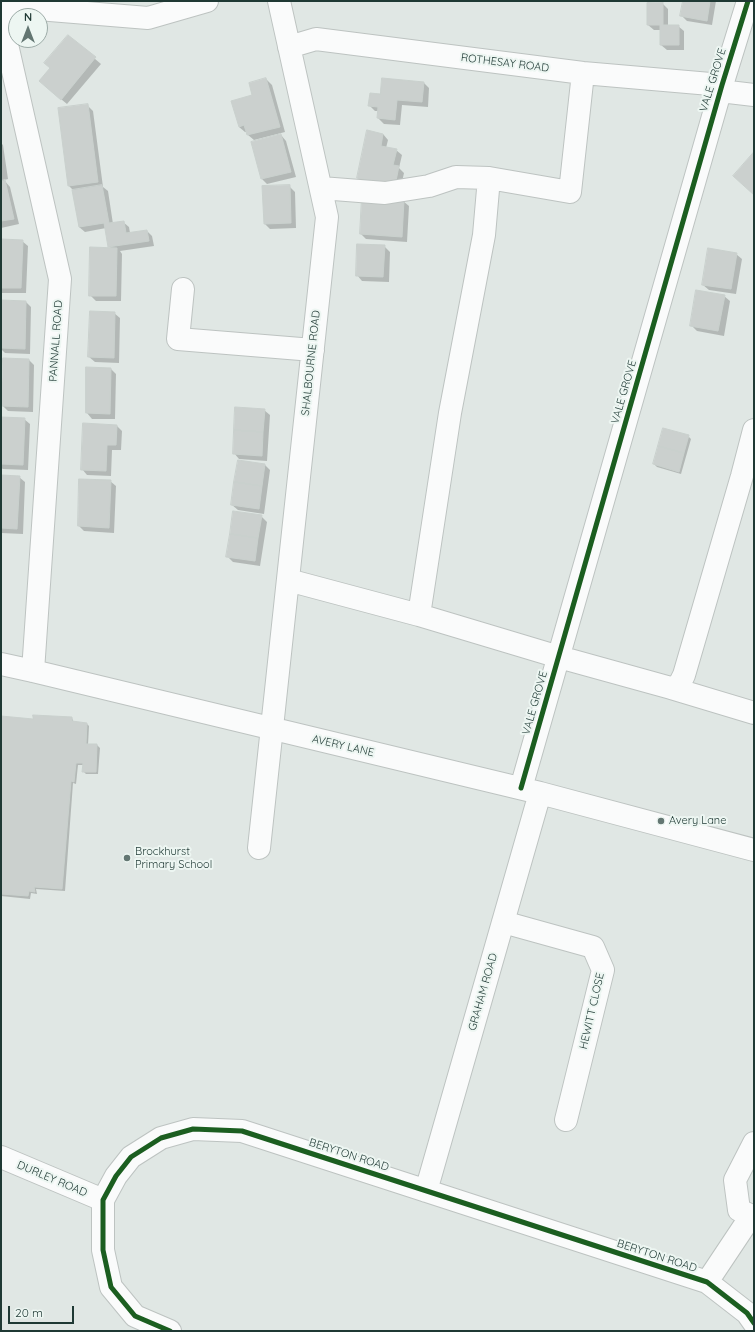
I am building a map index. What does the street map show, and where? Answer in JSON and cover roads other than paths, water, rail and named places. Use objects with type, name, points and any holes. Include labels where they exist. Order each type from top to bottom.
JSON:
[{"type":"street","points":[[1,6],[103,7],[148,18],[207,1]]},
{"type":"street","name":"SHALBOURNE ROAD","points":[[259,848],[328,217],[279,1]]},
{"type":"street","name":"VALE GROVE","points":[[531,790],[559,657],[721,88],[748,1]]},
{"type":"street","name":"PANNALL ROAD","points":[[1,18],[60,279],[33,671]]},
{"type":"street","name":"ROTHESAY ROAD","points":[[289,47],[316,39],[584,73],[721,88],[754,95]]},
{"type":"street","points":[[321,188],[385,193],[430,186],[456,177],[489,178],[570,192],[584,73]]},
{"type":"street","points":[[419,615],[450,414],[484,236],[489,178]]},
{"type":"street","points":[[183,289],[178,339],[313,350]]},
{"type":"street","points":[[670,688],[679,684],[684,675],[754,430]]},
{"type":"street","points":[[288,580],[419,615],[754,713]]},
{"type":"street","name":"AVERY LANE","points":[[1,664],[531,790],[754,850]]},
{"type":"street","name":"GRAHAM ROAD","points":[[426,1191],[503,922],[531,790]]},
{"type":"street","name":"HEWITT CLOSE","points":[[503,922],[593,948],[603,970],[566,1120]]},
{"type":"street","name":"BERYTON ROAD","points":[[170,1331],[135,1316],[111,1287],[103,1250],[103,1200],[116,1176],[131,1157],[161,1138],[193,1129],[242,1131],[707,1282],[747,1313],[754,1324]]},
{"type":"street","points":[[707,1282],[753,1217],[739,1210],[735,1180],[754,1143]]},
{"type":"street","name":"DURLEY ROAD","points":[[1,1157],[103,1200]]},
{"type":"place","name":"Avery Lane","points":[[661,821]]},
{"type":"place","name":"Brockhurst Primary School","points":[[127,858]]}]
